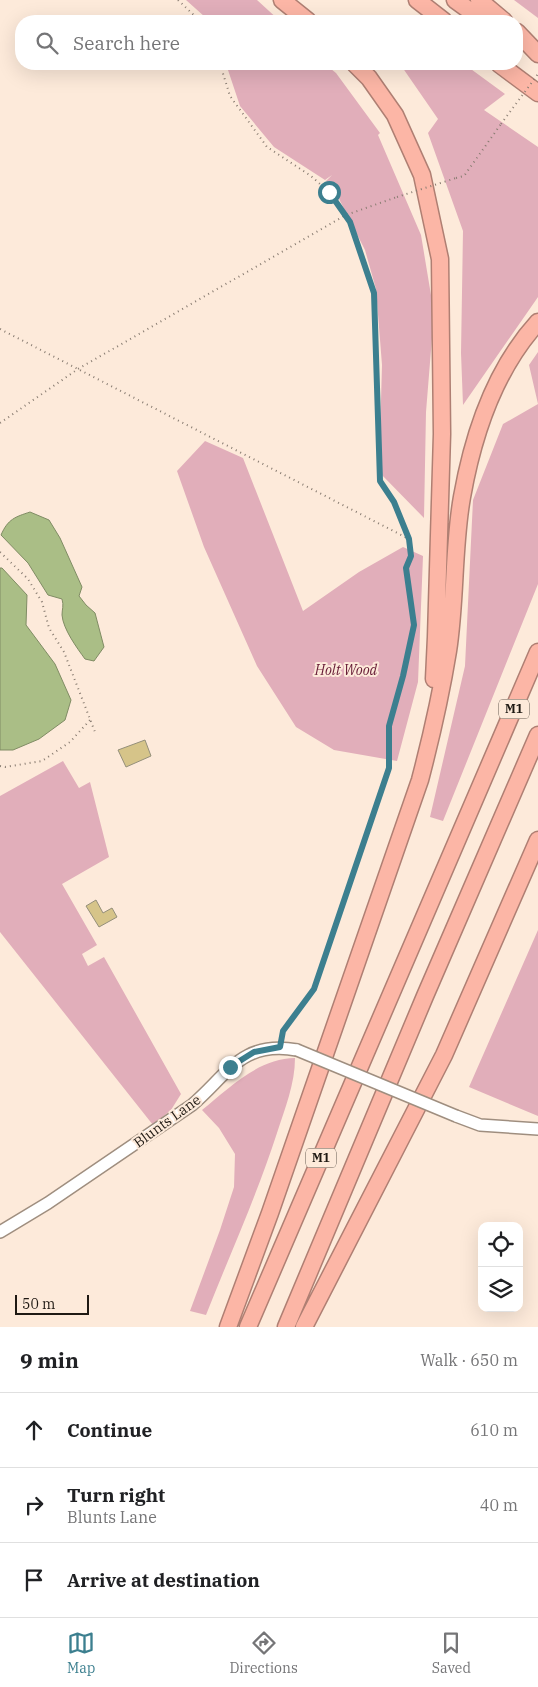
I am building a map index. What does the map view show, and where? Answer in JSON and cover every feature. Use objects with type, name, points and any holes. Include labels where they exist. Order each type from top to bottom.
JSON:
[{"type":"highway","points":[[282,0],[301,15]]},
{"type":"highway","points":[[417,0],[436,15]]},
{"type":"highway","points":[[455,0],[476,15]]},
{"type":"highway","points":[[479,0],[497,15]]},
{"type":"highway","points":[[523,38],[538,54]]},
{"type":"highway","points":[[523,51],[538,62]]},
{"type":"highway","points":[[361,70],[369,78],[395,115],[422,175],[440,259],[442,434],[436,638],[429,744]]},
{"type":"highway","points":[[507,70],[538,93]]},
{"type":"highway","points":[[228,1327],[270,1212],[410,808],[429,744],[448,650],[462,498],[472,450],[490,400],[507,365],[538,322]]},
{"type":"highway","name":"M1","points":[[248,1327],[538,652]]},
{"type":"highway","name":"M1","points":[[286,1327],[538,734]]},
{"type":"highway","points":[[304,1327],[444,1055],[538,840]]},
{"type":"street","name":"Blunts Lane","points":[[0,1232],[48,1204],[192,1105],[230,1067],[254,1052],[280,1047],[297,1050],[456,1116],[480,1124],[538,1129]]},
{"type":"path","points":[[178,0],[194,15]]},
{"type":"path","points":[[222,70],[230,96],[267,147],[311,176],[329,192],[350,222],[374,293],[380,481],[394,502],[409,539],[411,556],[406,568],[414,625],[403,676],[389,726],[389,768],[314,989],[283,1031],[280,1047]]},
{"type":"path","points":[[0,423],[78,369],[346,215],[464,176],[538,74]]},
{"type":"path","points":[[0,329],[409,539]]},
{"type":"path","points":[[0,552],[28,579],[42,602],[49,628],[64,652],[95,732]]},
{"type":"path","points":[[0,766],[5,767],[42,761],[70,742],[90,720]]},
{"type":"green space","points":[[186,0],[257,0],[273,15],[203,15]]},
{"type":"green space","points":[[514,0],[538,0],[538,18]]},
{"type":"green space","points":[[228,70],[332,70],[380,133],[378,135],[421,235],[434,313],[426,412],[424,518],[379,472],[382,365],[376,289],[365,250],[335,191],[326,181],[332,175],[325,180],[274,147],[240,106]]},
{"type":"green space","points":[[404,70],[472,70],[505,94],[484,110],[538,147],[538,297],[463,405],[461,353],[463,231],[428,133],[438,119]]},
{"type":"green space","points":[[538,352],[538,404],[529,365]]},
{"type":"green space","points":[[538,404],[538,584],[443,821],[430,817],[465,666],[473,500],[503,424]]},
{"type":"green space","name":"Holt Wood","points":[[205,441],[243,458],[303,611],[359,572],[403,547],[423,556],[418,682],[397,761],[334,750],[296,727],[257,666],[204,547],[177,471]]},
{"type":"green space","points":[[63,761],[79,788],[90,782],[109,857],[62,884],[97,945],[82,954],[88,966],[104,957],[181,1094],[171,1110],[153,1125],[0,932],[0,796]]},
{"type":"green space","points":[[538,930],[538,1116],[469,1087]]},
{"type":"green space","points":[[295,1058],[295,1068],[289,1096],[269,1156],[206,1315],[190,1311],[234,1187],[235,1154],[219,1128],[202,1110],[234,1084],[257,1069],[282,1059]]},
{"type":"shaded area","points":[[30,512],[49,520],[60,538],[82,587],[79,596],[95,613],[104,647],[94,661],[85,659],[74,644],[63,620],[62,599],[48,595],[28,563],[1,535],[6,525],[12,519]]},
{"type":"shaded area","points":[[0,568],[27,595],[26,625],[55,664],[71,700],[65,720],[39,739],[13,750],[0,750]]},
{"type":"building","points":[[145,740],[151,756],[126,767],[118,750]]},
{"type":"building","points":[[96,900],[103,913],[112,908],[117,917],[99,927],[86,906]]},
{"type":"route","points":[[230,1067],[254,1052],[280,1047],[283,1031],[314,989],[389,768],[389,726],[403,676],[414,625],[406,568],[411,556],[409,539],[394,502],[380,481],[374,293],[350,222],[329,192]]}]
